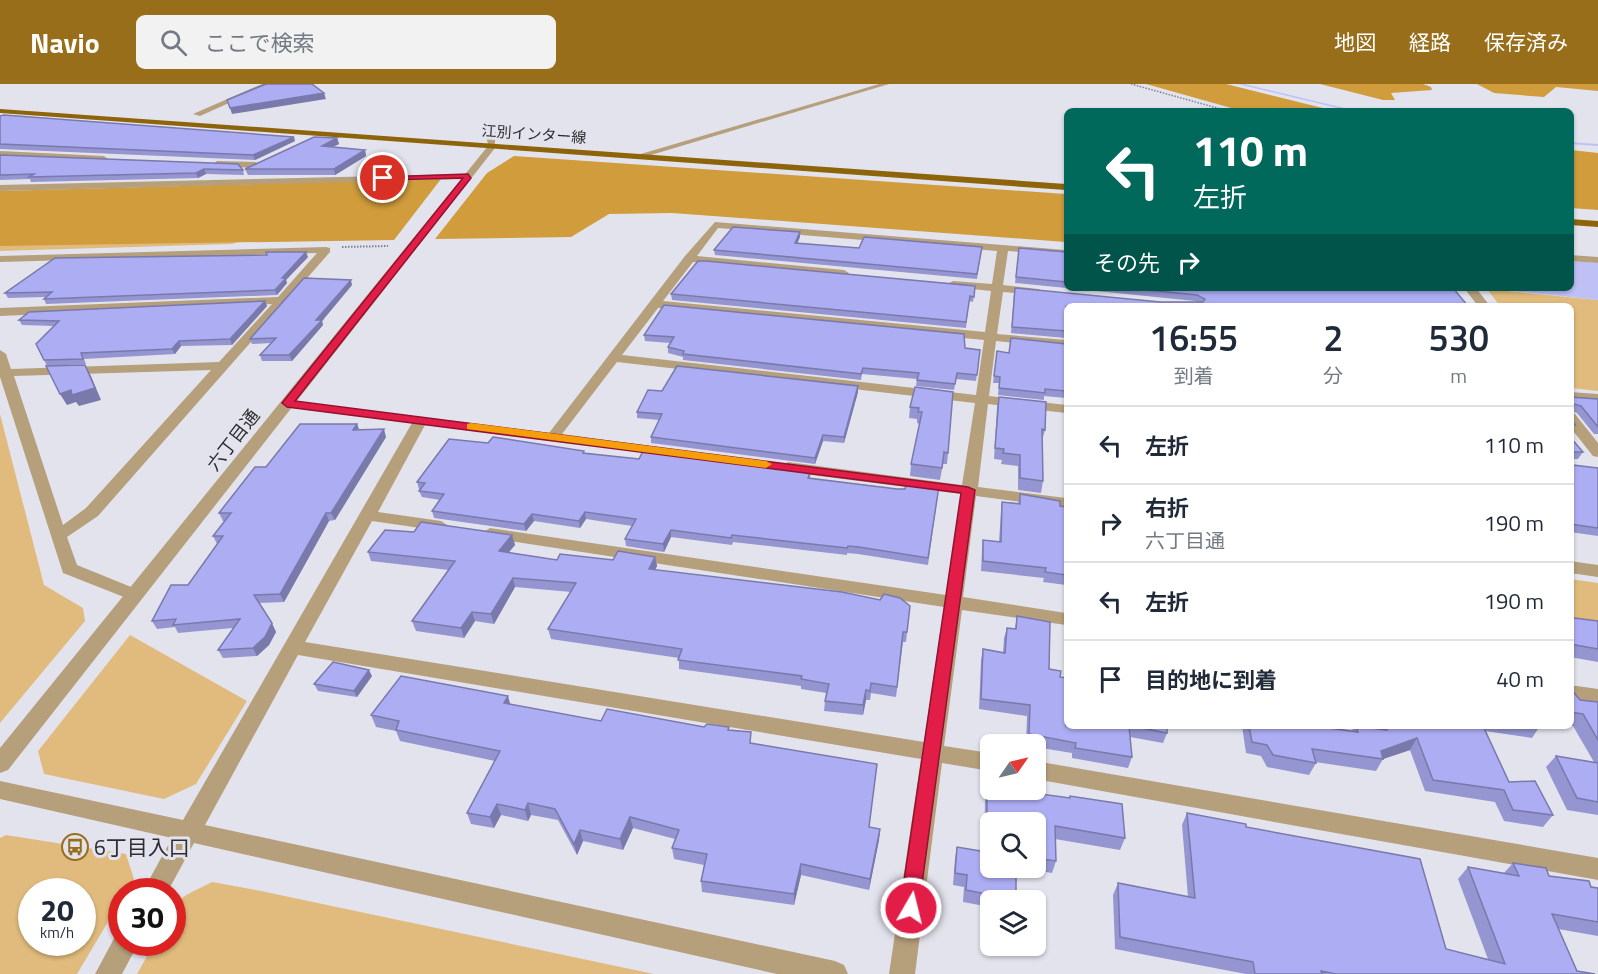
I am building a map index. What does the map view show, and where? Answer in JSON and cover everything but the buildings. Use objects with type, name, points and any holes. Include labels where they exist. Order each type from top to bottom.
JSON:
[{"type":"main road","name":"江別インター線","points":[[0,105],[1064,179]]},
{"type":"main road","name":"江別インター線","points":[[0,111],[324,134],[494,139],[638,156],[1064,187]]},
{"type":"main road","points":[[1574,214],[1598,216]]},
{"type":"main road","points":[[1574,222],[1598,224]]},
{"type":"street","points":[[197,114],[268,84]]},
{"type":"street","points":[[638,156],[886,84]]},
{"type":"street","points":[[307,142],[324,134]]},
{"type":"street","name":"六丁目通","points":[[0,764],[468,176],[494,139]]},
{"type":"street","points":[[0,154],[116,159]]},
{"type":"street","points":[[218,182],[266,161]]},
{"type":"street","points":[[209,163],[256,165]]},
{"type":"street","points":[[0,188],[468,176]]},
{"type":"street","points":[[553,437],[715,225],[1064,253]]},
{"type":"street","points":[[902,974],[1003,248]]},
{"type":"street","points":[[0,258],[326,250],[92,512],[58,536]]},
{"type":"street","points":[[689,258],[855,274]]},
{"type":"street","points":[[1574,258],[1598,260]]},
{"type":"street","points":[[938,283],[1056,294]]},
{"type":"street","points":[[1472,291],[1482,303]]},
{"type":"street","points":[[0,312],[282,300]]},
{"type":"street","points":[[654,304],[1064,345]]},
{"type":"street","points":[[0,354],[3,373],[69,569],[135,595]]},
{"type":"street","points":[[614,358],[1064,409]]},
{"type":"street","points":[[3,373],[223,366]]},
{"type":"street","points":[[1574,396],[1598,398]]},
{"type":"street","points":[[287,403],[683,454]]},
{"type":"street","points":[[162,878],[421,420]]},
{"type":"street","points":[[1574,422],[1598,453]]},
{"type":"street","points":[[778,466],[1064,503]]},
{"type":"street","points":[[367,515],[1064,619]]},
{"type":"street","points":[[1574,568],[1598,571]]},
{"type":"street","points":[[293,647],[980,760]]},
{"type":"street","points":[[1574,694],[1598,697]]},
{"type":"street","points":[[1046,772],[1598,869]]},
{"type":"street","points":[[0,790],[835,974]]},
{"type":"street","points":[[108,974],[118,956]]},
{"type":"path","points":[[1131,84],[1217,108]]},
{"type":"path","points":[[349,247],[389,246]]},
{"type":"shaded area","points":[[1146,84],[1226,84],[1323,108],[1231,108]]},
{"type":"shaded area","points":[[1320,84],[1423,84],[1431,87],[1432,90],[1391,93],[1395,100],[1383,100]]},
{"type":"shaded area","points":[[1477,84],[1598,84],[1598,91],[1556,87],[1544,97],[1494,93]]},
{"type":"shaded area","points":[[1574,150],[1598,153],[1598,210],[1574,208]]},
{"type":"shaded area","points":[[514,156],[1064,194],[1064,242],[672,213],[609,214],[571,237],[435,239],[487,173]]},
{"type":"shaded area","points":[[441,179],[394,240],[0,246],[0,191]]},
{"type":"shaded area","points":[[273,231],[232,244],[0,251],[0,240]]},
{"type":"shaded area","points":[[1489,291],[1598,300],[1598,391],[1574,388],[1574,303],[1498,303]]},
{"type":"shaded area","points":[[0,414],[44,585],[83,608],[85,621],[0,723]]},
{"type":"shaded area","points":[[1574,580],[1598,583],[1598,628],[1574,620]]},
{"type":"shaded area","points":[[130,635],[247,701],[196,784],[164,799],[44,774],[38,751]]},
{"type":"shaded area","points":[[6,835],[126,854],[134,878],[108,878],[108,922],[96,942],[96,878],[18,878],[18,956],[88,956],[77,974],[0,974],[0,838]]},
{"type":"shaded area","points":[[212,882],[654,974],[137,974],[147,956],[186,956],[186,895]]},
{"type":"water","points":[[1574,261],[1598,263],[1598,300],[1514,291],[1574,291]]},
{"type":"waterway","points":[[1240,84],[1342,108]]},
{"type":"waterway","points":[[1574,143],[1598,145]]},
{"type":"slow traffic","points":[[471,427],[766,464]]},
{"type":"place","name":"6丁目入口","points":[[75,847]]},
{"type":"route","points":[[383,178],[468,176],[287,403],[968,490],[911,908]]}]
